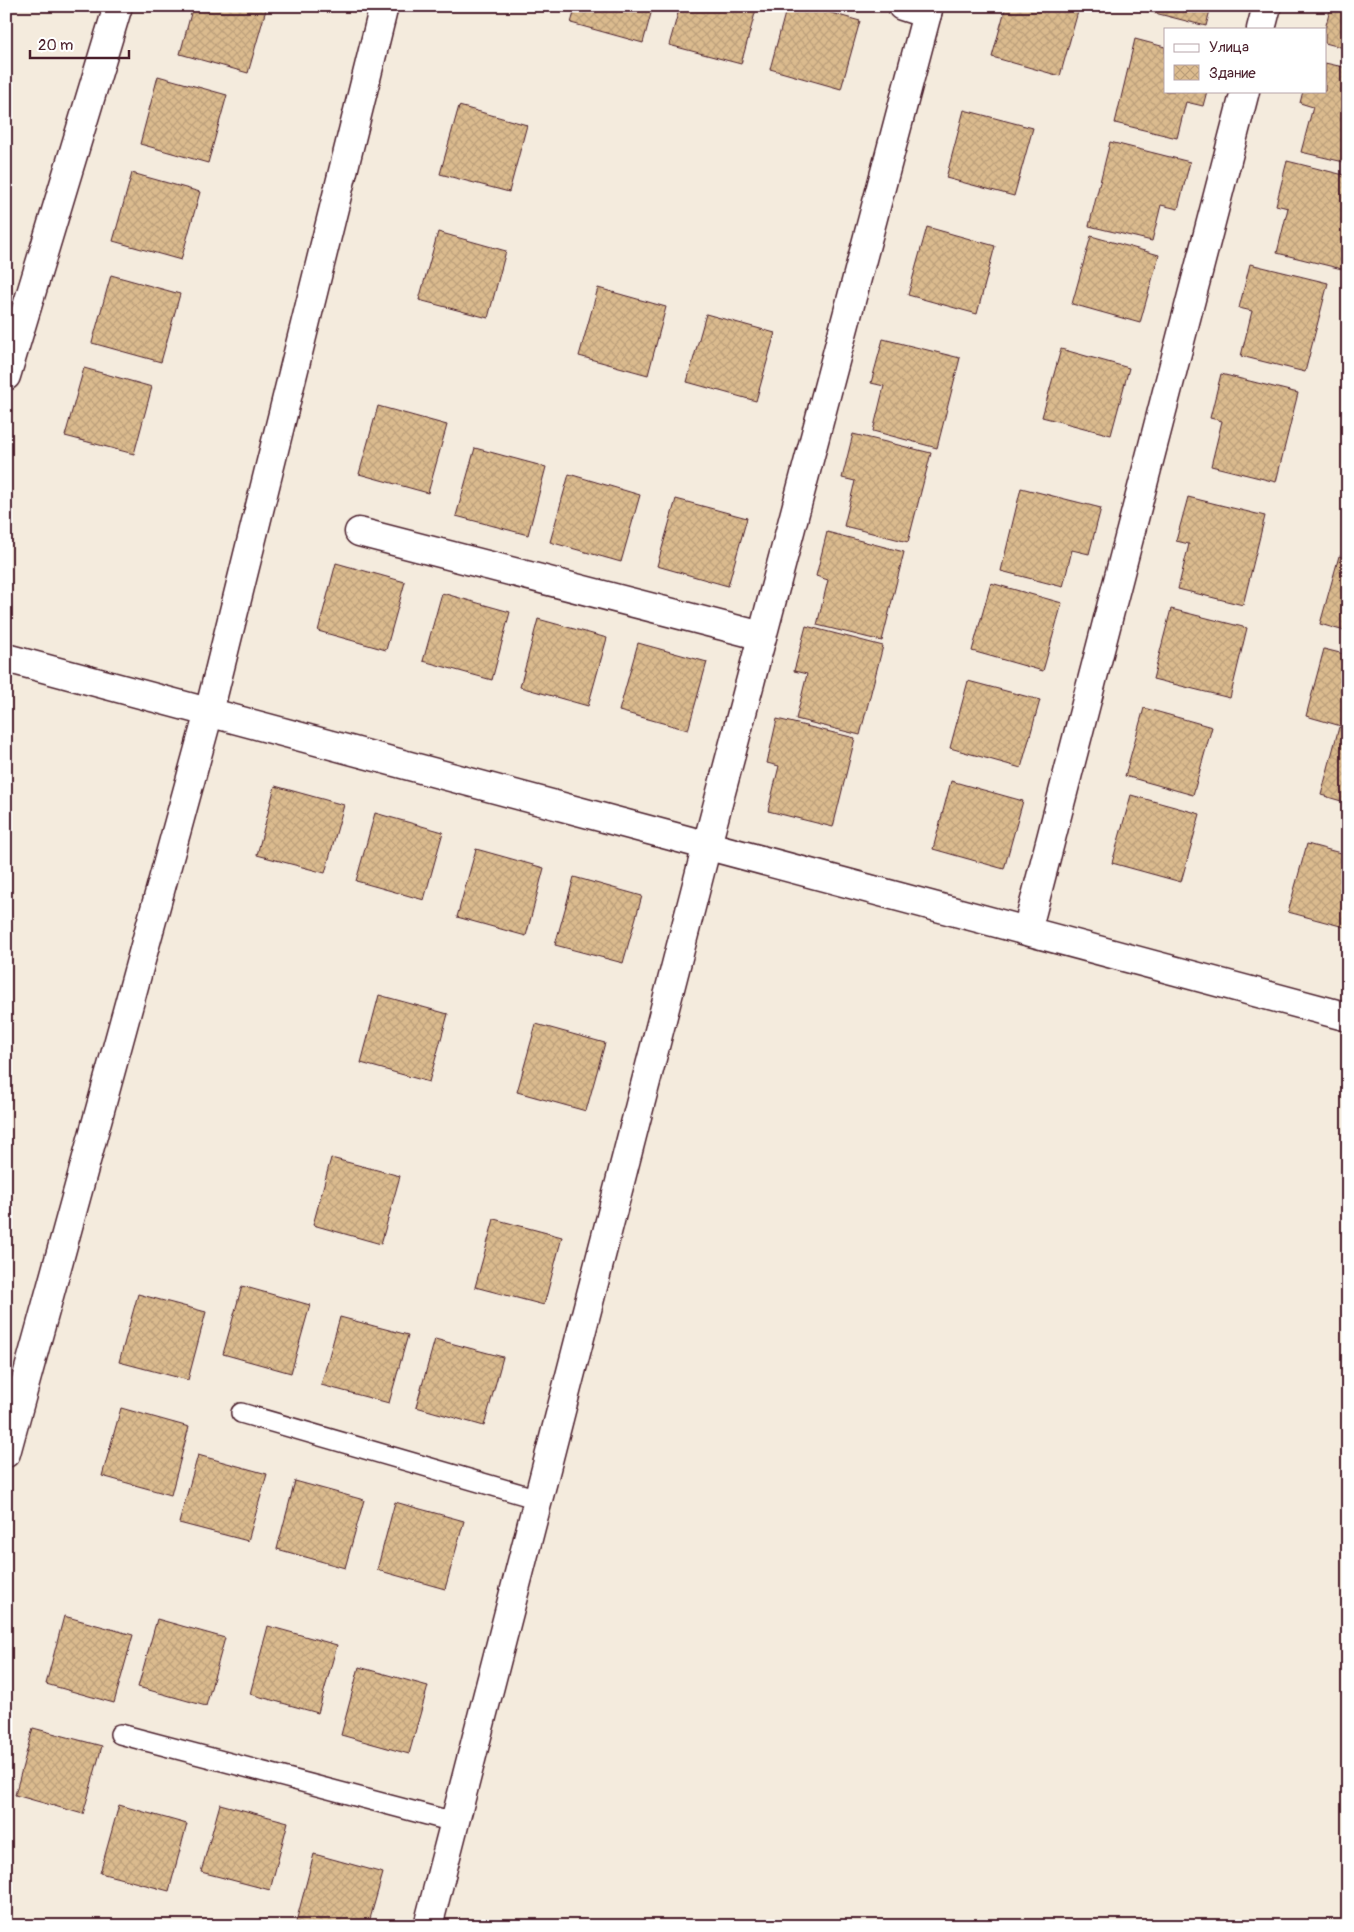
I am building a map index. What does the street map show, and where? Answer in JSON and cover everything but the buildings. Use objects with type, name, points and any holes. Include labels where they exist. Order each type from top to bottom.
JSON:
[{"type":"street","points":[[6,376],[118,6]]},
{"type":"street","points":[[6,1453],[209,712],[384,6]]},
{"type":"street","points":[[1261,28],[1267,6]]},
{"type":"street","points":[[428,1926],[762,636],[920,9]]},
{"type":"street","points":[[1027,931],[1245,92]]},
{"type":"street","points":[[359,532],[762,636]]},
{"type":"street","points":[[6,658],[1348,1017]]},
{"type":"lane","points":[[240,1413],[538,1499]]},
{"type":"lane","points":[[120,1734],[454,1822]]}]
